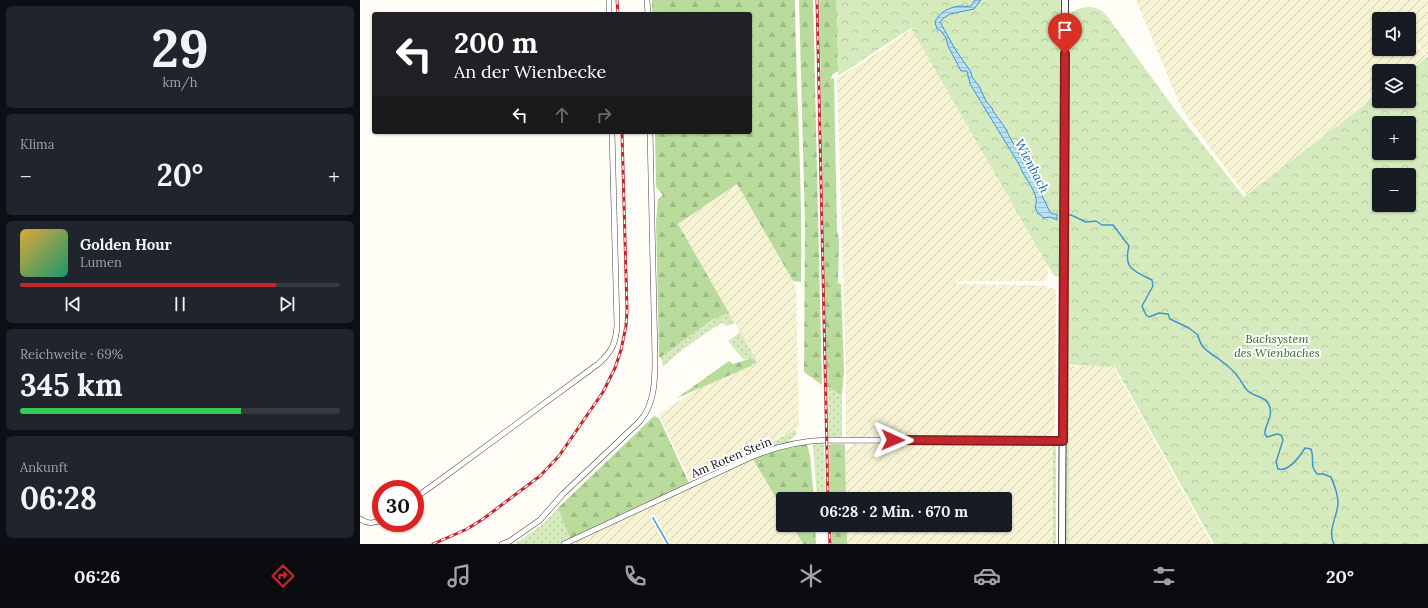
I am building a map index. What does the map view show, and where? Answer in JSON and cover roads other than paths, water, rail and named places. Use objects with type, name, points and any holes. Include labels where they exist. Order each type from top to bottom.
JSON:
[{"type":"street","points":[[609,0],[609,12]]},
{"type":"street","points":[[647,0],[648,12]]},
{"type":"street","points":[[1062,544],[1065,0]]},
{"type":"street","points":[[424,492],[598,364],[612,349],[615,342],[617,325],[612,134]]},
{"type":"street","points":[[502,544],[510,541],[540,520],[563,494],[640,422],[647,411],[654,388],[655,357],[650,134]]},
{"type":"street","name":"Am Roten Stein","points":[[564,544],[749,458],[801,441],[1063,441]]},
{"type":"street","points":[[360,519],[372,523]]},
{"type":"water","points":[[975,0],[981,0],[974,9],[950,14],[940,22],[955,49],[971,72],[972,77],[979,86],[986,101],[1004,126],[1023,162],[1033,177],[1050,212],[1057,214],[1057,220],[1050,217],[1043,218],[1038,214],[1035,207],[1036,197],[1034,191],[970,84],[967,71],[961,71],[948,46],[946,38],[941,31],[937,29],[935,22],[942,13],[953,7],[971,6]]},
{"type":"waterway","name":"Wienbach","points":[[1065,215],[1071,215],[1086,222],[1096,221],[1102,225],[1113,225],[1129,246],[1129,264],[1135,271],[1152,280],[1153,286],[1142,306],[1146,315],[1149,317],[1159,313],[1168,314],[1170,319],[1189,328],[1198,335],[1205,349],[1234,372],[1250,393],[1266,401],[1271,412],[1265,434],[1267,437],[1277,434],[1281,435],[1283,440],[1276,462],[1278,469],[1290,466],[1305,448],[1311,449],[1313,468],[1317,474],[1323,474],[1331,477],[1337,494],[1338,504],[1332,529],[1332,539],[1334,544]]},
{"type":"waterway","points":[[653,518],[668,544]]},
{"type":"railway","points":[[617,0],[618,12]]},
{"type":"railway","points":[[817,0],[828,492]]},
{"type":"railway","points":[[433,544],[467,529],[483,519],[540,476],[559,456],[603,392],[615,368],[621,350],[626,326],[627,310],[622,134]]},
{"type":"railway","points":[[829,532],[830,544]]},
{"type":"park label","name":"Bachsystem des Wienbaches","points":[[1277,345]]}]
